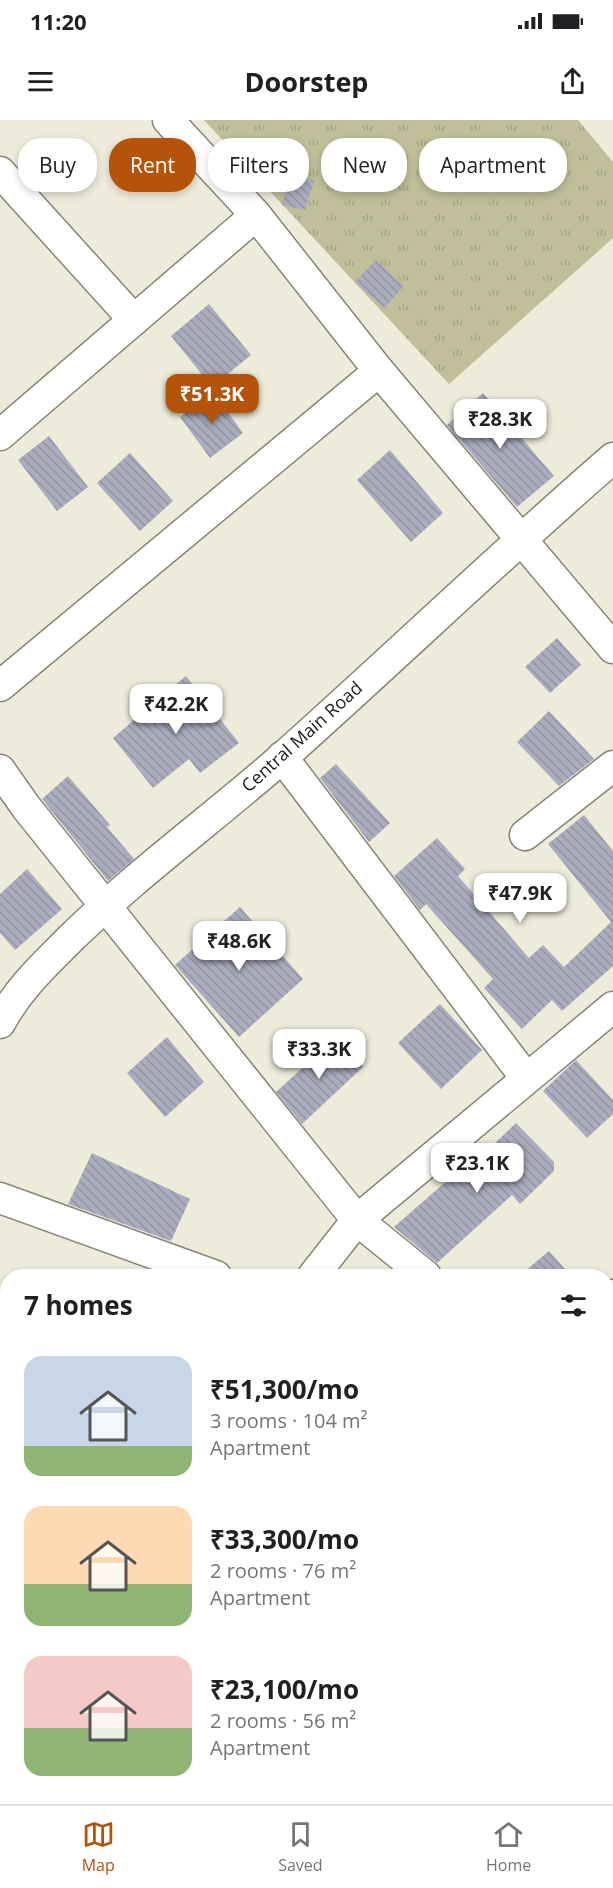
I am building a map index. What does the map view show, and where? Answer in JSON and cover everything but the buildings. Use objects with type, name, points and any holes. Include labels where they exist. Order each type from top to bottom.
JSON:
[{"type":"street","points":[[168,120],[256,215],[379,371],[613,648]]},
{"type":"street","points":[[0,172],[134,320]]},
{"type":"street","points":[[0,435],[256,215]]},
{"type":"street","points":[[0,686],[379,371]]},
{"type":"street","name":"Central Main Road","points":[[0,1023],[9,1005],[34,972],[106,904],[282,757],[521,537],[613,458]]},
{"type":"street","points":[[282,757],[526,1078]]},
{"type":"street","points":[[525,836],[613,766]]},
{"type":"street","points":[[0,770],[26,807],[357,1220],[417,1269]]},
{"type":"street","points":[[318,1269],[357,1220],[613,1007]]},
{"type":"street","points":[[0,1198],[197,1269]]},
{"type":"green space","points":[[204,120],[578,120],[613,162],[613,238],[449,384],[271,192],[309,192],[309,138],[221,138]]}]
